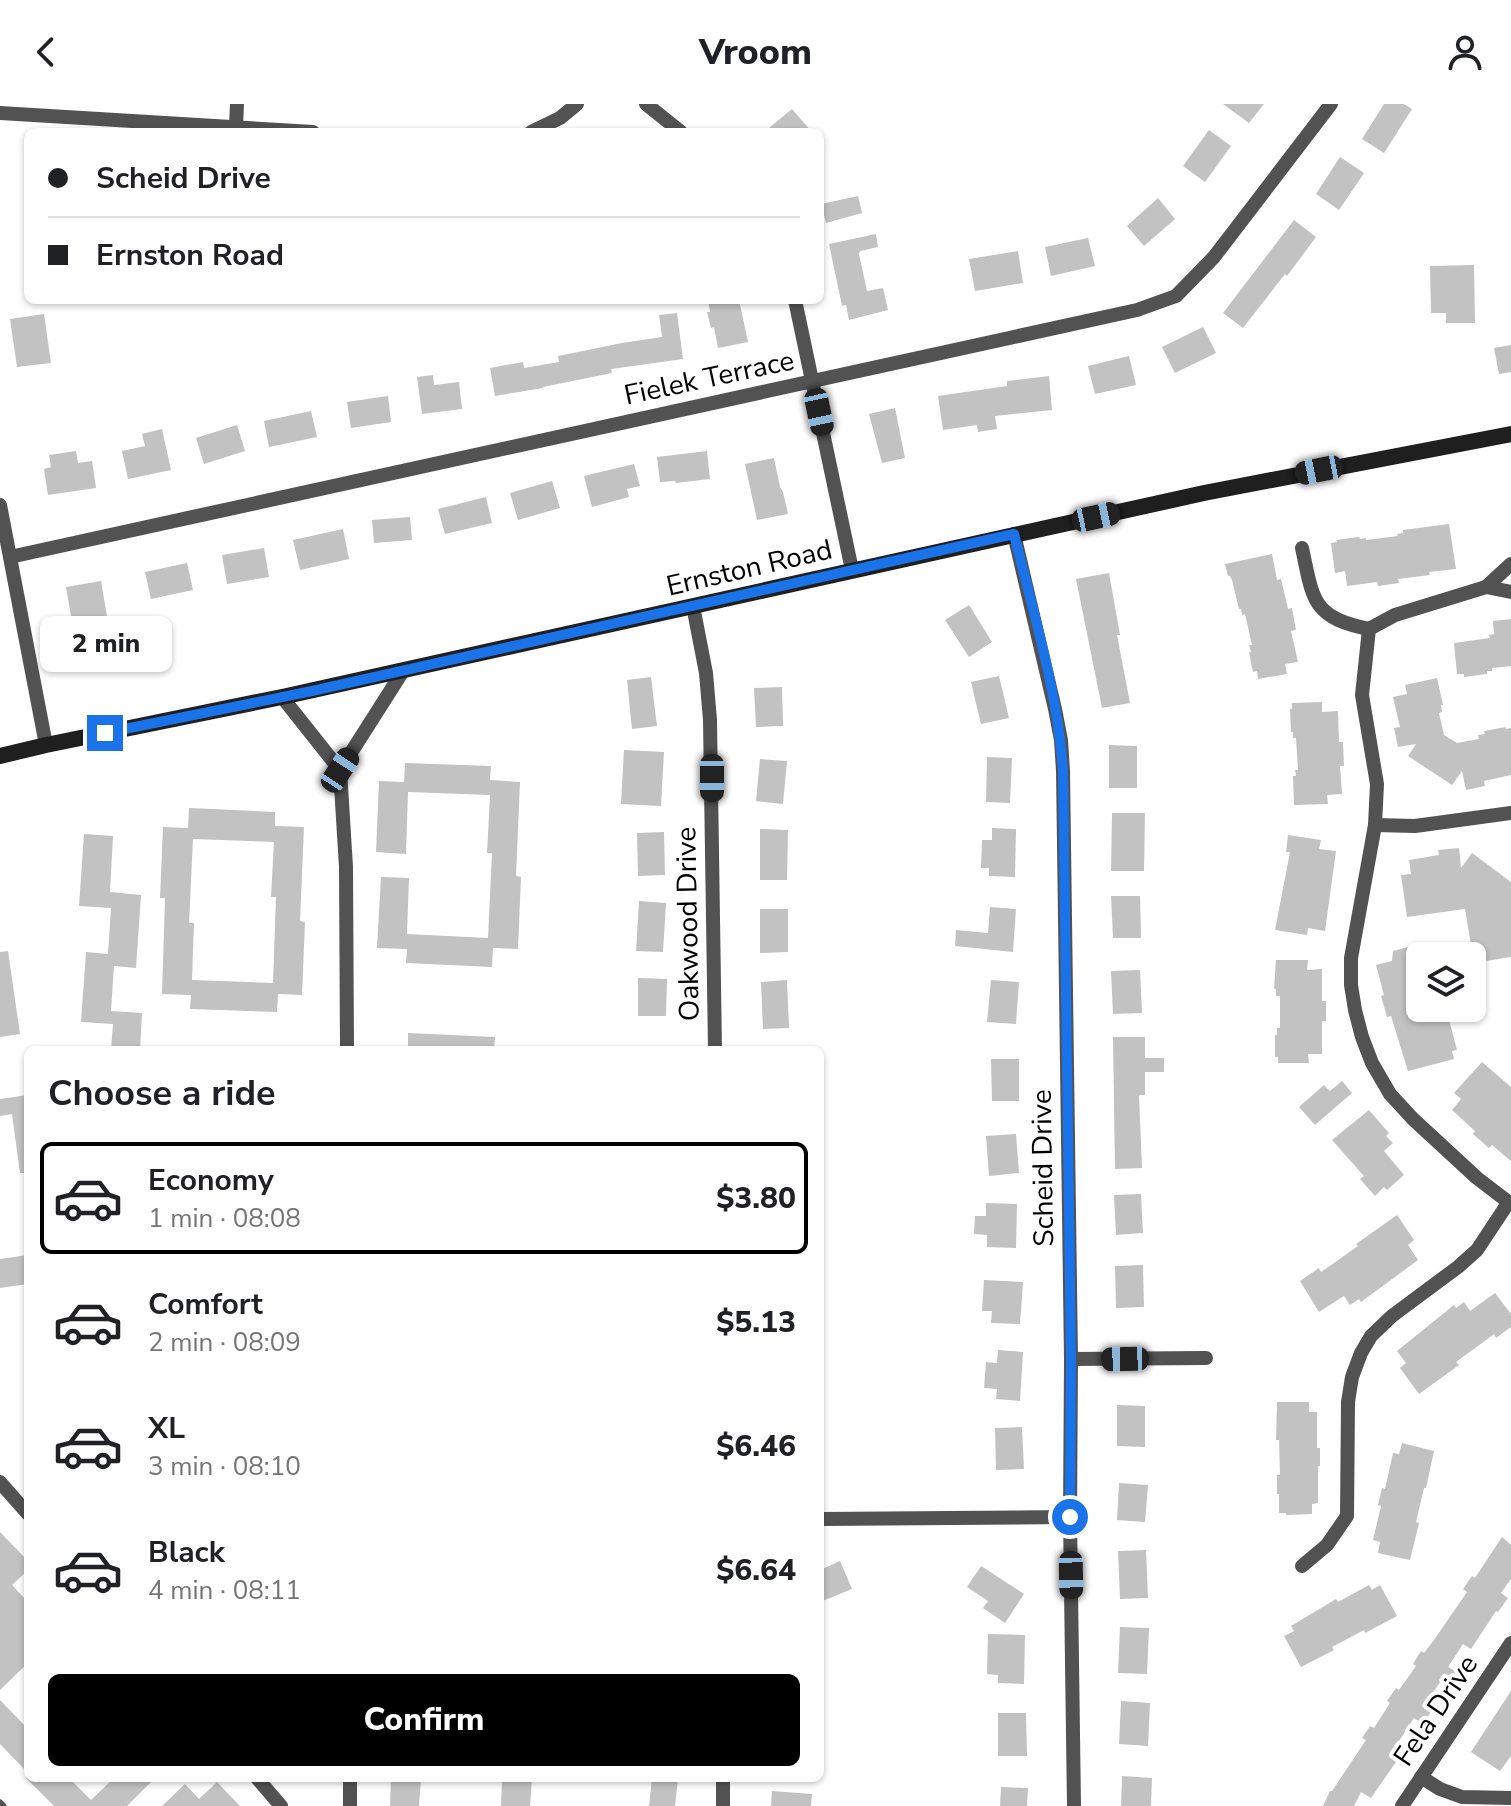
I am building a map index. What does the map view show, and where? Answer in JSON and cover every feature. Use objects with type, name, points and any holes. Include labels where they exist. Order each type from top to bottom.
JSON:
[{"type":"street","points":[[236,126],[237,104]]},
{"type":"street","points":[[539,128],[560,118],[577,104]]},
{"type":"street","points":[[646,104],[676,128]]},
{"type":"street","name":"Fielek Terrace","points":[[10,557],[1137,310],[1176,296],[1214,257],[1331,104]]},
{"type":"street","points":[[0,113],[262,128]]},
{"type":"street","points":[[796,304],[852,570]]},
{"type":"street","name":"Ernston Road","points":[[0,756],[403,671],[1014,534],[1511,434]]},
{"type":"street","points":[[0,505],[46,745]]},
{"type":"street","name":"Scheid Drive","points":[[1014,534],[1052,694],[1061,740],[1063,771],[1074,1806]]},
{"type":"street","points":[[1302,548],[1313,597],[1327,614],[1345,624],[1369,629],[1395,615],[1486,587],[1511,564]]},
{"type":"street","points":[[1486,587],[1511,592]]},
{"type":"street","name":"Oakwood Drive","points":[[693,606],[706,673],[710,720],[715,1046]]},
{"type":"street","points":[[1302,1566],[1327,1545],[1347,1516],[1348,1402],[1352,1377],[1361,1353],[1371,1336],[1392,1316],[1477,1250],[1510,1203],[1477,1178],[1390,1094],[1372,1063],[1362,1037],[1351,985],[1351,958],[1375,825],[1377,784],[1362,695],[1369,629]]},
{"type":"street","points":[[340,770],[403,671]]},
{"type":"street","points":[[282,697],[340,770],[346,867],[347,1046]]},
{"type":"street","points":[[1375,825],[1415,826],[1511,813]]},
{"type":"street","points":[[1071,1359],[1206,1358]]},
{"type":"street","points":[[0,1482],[24,1509]]},
{"type":"street","points":[[824,1519],[1070,1517]]},
{"type":"street","name":"Fela Drive","points":[[1402,1806],[1511,1643]]},
{"type":"street","points":[[1421,1777],[1440,1789],[1462,1797],[1511,1798]]},
{"type":"street","points":[[260,1782],[281,1806]]},
{"type":"street","points":[[350,1782],[350,1806]]},
{"type":"street","points":[[723,1782],[723,1806]]},
{"type":"building","points":[[1223,104],[1264,104],[1249,123]]},
{"type":"building","points":[[1384,104],[1404,104],[1412,109],[1384,153],[1362,139]]},
{"type":"building","points":[[792,109],[809,128],[769,128]]},
{"type":"building","points":[[1209,130],[1231,146],[1205,182],[1183,166]]},
{"type":"building","points":[[1340,157],[1364,173],[1339,210],[1316,194]]},
{"type":"building","points":[[858,196],[862,213],[826,223],[824,203]]},
{"type":"building","points":[[1158,198],[1175,219],[1144,246],[1127,226]]},
{"type":"building","points":[[1294,220],[1316,237],[1243,328],[1223,313]]},
{"type":"building","points":[[876,234],[878,247],[860,251],[859,254],[867,291],[883,288],[888,310],[849,320],[846,305],[842,306],[829,244]]},
{"type":"building","points":[[1088,238],[1095,266],[1051,276],[1045,247]]},
{"type":"building","points":[[1018,251],[1023,283],[975,291],[969,259]]},
{"type":"building","points":[[1474,265],[1475,323],[1446,323],[1446,313],[1431,313],[1430,266]]},
{"type":"building","points":[[709,304],[740,304],[748,342],[718,348],[707,312],[710,312]]},
{"type":"building","points":[[677,313],[683,359],[611,369],[612,373],[495,396],[490,368],[523,362],[524,368],[559,362],[558,356],[662,337],[659,315]]},
{"type":"building","points":[[44,314],[51,363],[17,367],[10,319]]},
{"type":"building","points":[[1203,327],[1216,353],[1175,373],[1162,347]]},
{"type":"building","points":[[1511,345],[1511,372],[1499,374],[1494,348]]},
{"type":"building","points":[[1129,356],[1136,385],[1095,394],[1088,366]]},
{"type":"building","points":[[433,375],[434,385],[459,382],[462,409],[422,414],[417,377]]},
{"type":"building","points":[[1049,376],[1052,410],[995,416],[997,429],[978,432],[977,425],[943,430],[938,396],[1007,386],[1007,381]]},
{"type":"building","points":[[388,396],[391,422],[351,428],[347,402]]},
{"type":"building","points":[[895,408],[905,458],[882,463],[869,414]]},
{"type":"building","points":[[311,411],[317,437],[269,447],[264,421]]},
{"type":"building","points":[[237,425],[245,451],[204,464],[196,438]]},
{"type":"building","points":[[162,429],[171,470],[128,479],[122,451],[145,446],[142,434]]},
{"type":"building","points":[[76,451],[78,463],[92,461],[96,488],[48,495],[44,469],[51,467],[49,455]]},
{"type":"building","points":[[707,451],[710,479],[660,482],[657,457]]},
{"type":"building","points":[[774,458],[788,514],[757,520],[745,464]]},
{"type":"building","points":[[634,464],[640,486],[627,489],[629,497],[592,507],[584,476]]},
{"type":"building","points":[[552,481],[560,508],[518,520],[510,493]]},
{"type":"building","points":[[486,497],[492,523],[445,534],[438,509]]},
{"type":"building","points":[[410,517],[412,540],[374,543],[372,520]]},
{"type":"building","points":[[1449,524],[1456,569],[1429,572],[1430,575],[1398,579],[1399,583],[1378,586],[1377,582],[1347,586],[1345,571],[1335,573],[1331,543],[1336,540],[1398,536],[1403,530]]},
{"type":"building","points":[[343,529],[349,559],[300,570],[293,540]]},
{"type":"building","points":[[264,548],[269,577],[227,584],[222,555]]},
{"type":"building","points":[[1272,554],[1277,580],[1281,579],[1288,609],[1292,608],[1296,630],[1291,631],[1298,662],[1285,664],[1287,674],[1258,679],[1251,663],[1249,645],[1252,645],[1245,614],[1242,615],[1239,609],[1225,564]]},
{"type":"building","points":[[187,563],[193,590],[151,599],[145,572]]},
{"type":"building","points":[[1109,573],[1130,703],[1102,708],[1076,579]]},
{"type":"building","points":[[101,581],[111,640],[76,645],[66,587]]},
{"type":"building","points":[[969,605],[992,642],[969,657],[945,620]]},
{"type":"building","points":[[1511,619],[1511,666],[1492,668],[1487,674],[1464,677],[1464,674],[1457,674],[1454,643],[1490,638],[1489,635],[1494,634],[1493,621]]},
{"type":"building","points":[[999,676],[1009,718],[981,724],[971,682]]},
{"type":"building","points":[[651,677],[657,726],[632,729],[627,680]]},
{"type":"building","points":[[1437,678],[1443,705],[1439,713],[1444,735],[1457,743],[1479,739],[1478,735],[1485,734],[1484,731],[1511,728],[1511,775],[1484,781],[1485,786],[1466,790],[1462,771],[1452,785],[1408,756],[1416,744],[1398,747],[1394,728],[1400,727],[1393,697],[1407,694],[1405,685]]},
{"type":"building","points":[[782,687],[783,726],[756,727],[754,688]]},
{"type":"building","points":[[1322,702],[1322,712],[1338,711],[1339,742],[1343,742],[1344,766],[1340,766],[1342,794],[1327,795],[1328,804],[1294,805],[1293,776],[1298,770],[1290,709],[1292,703]]},
{"type":"building","points":[[1109,745],[1137,746],[1137,788],[1109,788]]},
{"type":"building","points":[[624,750],[664,752],[661,806],[621,804]]},
{"type":"building","points":[[987,757],[1012,758],[1010,803],[986,802]]},
{"type":"building","points":[[760,759],[787,761],[783,804],[756,801]]},
{"type":"building","points":[[405,763],[491,766],[490,780],[520,782],[516,876],[521,877],[518,949],[493,948],[492,967],[406,963],[407,949],[377,948],[381,877],[409,878],[407,934],[488,938],[492,853],[487,853],[490,795],[408,792],[406,854],[376,852],[379,781],[404,782]]},
{"type":"building","points":[[189,808],[275,812],[275,826],[304,827],[300,921],[305,922],[302,995],[278,994],[277,1012],[190,1009],[191,995],[162,994],[165,898],[160,898],[163,827],[188,828]],"holes":[[[193,839],[274,842],[271,897],[276,897],[273,983],[192,980],[194,923],[189,923]]]},
{"type":"building","points":[[1112,813],[1145,813],[1144,871],[1111,871]]},
{"type":"building","points":[[992,828],[1016,829],[1015,877],[989,876],[989,868],[981,868],[982,840],[992,840]]},
{"type":"building","points":[[760,829],[788,830],[787,880],[760,880]]},
{"type":"building","points":[[664,832],[665,875],[638,876],[637,833]]},
{"type":"building","points":[[84,834],[113,836],[110,892],[141,895],[136,968],[114,966],[111,1011],[142,1013],[140,1046],[111,1046],[113,1024],[81,1022],[86,952],[108,954],[111,908],[79,906]]},
{"type":"building","points":[[1288,835],[1321,840],[1319,849],[1336,851],[1325,931],[1308,928],[1307,935],[1275,930],[1290,852],[1286,852]]},
{"type":"building","points":[[1459,848],[1461,868],[1472,853],[1511,882],[1511,957],[1486,961],[1486,942],[1470,942],[1465,909],[1407,917],[1401,875],[1411,874],[1409,860],[1439,855],[1438,850]]},
{"type":"building","points":[[1111,896],[1140,896],[1141,938],[1113,938]]},
{"type":"building","points":[[639,901],[666,903],[663,952],[636,951]]},
{"type":"building","points":[[990,907],[1016,909],[1013,952],[955,946],[956,930],[988,933]]},
{"type":"building","points":[[760,909],[788,909],[788,952],[760,953]]},
{"type":"building","points":[[1406,948],[1406,1022],[1450,1022],[1457,1050],[1452,1051],[1454,1059],[1408,1071],[1391,1016],[1387,1017],[1376,965],[1392,961],[1393,951]]},
{"type":"building","points":[[8,951],[20,1034],[0,1037],[0,952]]},
{"type":"building","points":[[1276,960],[1308,960],[1307,970],[1322,969],[1322,1001],[1326,1001],[1326,1021],[1322,1021],[1322,1054],[1308,1054],[1309,1063],[1278,1063],[1278,1057],[1275,1057],[1275,1035],[1277,1028],[1280,1028],[1280,996],[1276,996],[1274,989]]},
{"type":"building","points":[[1140,970],[1142,1013],[1113,1014],[1111,971]]},
{"type":"building","points":[[638,978],[667,979],[666,1016],[638,1016]]},
{"type":"building","points":[[787,980],[789,1028],[763,1029],[761,982]]},
{"type":"building","points":[[991,980],[1019,982],[1016,1024],[987,1022]]},
{"type":"building","points":[[408,1033],[495,1037],[494,1046],[408,1046]]},
{"type":"building","points":[[1113,1037],[1145,1037],[1145,1058],[1164,1058],[1164,1072],[1145,1072],[1145,1095],[1139,1095],[1142,1168],[1115,1169]]},
{"type":"building","points":[[991,1059],[1019,1059],[1019,1101],[992,1101]]},
{"type":"building","points":[[1482,1062],[1511,1087],[1511,1161],[1492,1145],[1489,1148],[1452,1110],[1461,1099],[1454,1093]]},
{"type":"building","points":[[1342,1081],[1352,1093],[1315,1125],[1299,1107],[1324,1085],[1330,1091]]},
{"type":"building","points":[[24,1096],[24,1173],[20,1173],[12,1114],[0,1116],[0,1099]]},
{"type":"building","points":[[1369,1110],[1389,1133],[1386,1136],[1393,1143],[1384,1151],[1404,1175],[1375,1196],[1360,1179],[1364,1176],[1332,1140]]},
{"type":"building","points":[[1016,1134],[1019,1173],[989,1176],[986,1136]]},
{"type":"building","points":[[1141,1194],[1143,1233],[1116,1235],[1114,1195]]},
{"type":"building","points":[[986,1203],[1017,1204],[1016,1248],[987,1247],[987,1235],[974,1234],[975,1216],[986,1216]]},
{"type":"building","points":[[1397,1215],[1414,1240],[1408,1245],[1418,1260],[1361,1302],[1359,1299],[1350,1305],[1344,1296],[1319,1312],[1300,1281],[1319,1268],[1321,1272]]},
{"type":"building","points":[[24,1256],[24,1285],[0,1288],[0,1259]]},
{"type":"building","points":[[1143,1265],[1144,1307],[1116,1308],[1115,1266]]},
{"type":"building","points":[[984,1280],[1023,1282],[1020,1324],[991,1323],[992,1311],[982,1311]]},
{"type":"building","points":[[1495,1293],[1511,1314],[1511,1327],[1496,1338],[1494,1334],[1419,1394],[1400,1368],[1406,1363],[1397,1351],[1454,1305],[1456,1308],[1464,1302],[1470,1311]]},
{"type":"building","points":[[998,1350],[1023,1352],[1020,1401],[996,1399],[997,1389],[984,1388],[986,1362],[997,1363]]},
{"type":"building","points":[[1277,1402],[1309,1402],[1309,1412],[1317,1412],[1320,1466],[1318,1503],[1312,1504],[1312,1514],[1279,1513]]},
{"type":"building","points":[[1117,1405],[1145,1406],[1145,1447],[1117,1446]]},
{"type":"building","points":[[1022,1427],[1024,1469],[996,1470],[995,1428]]},
{"type":"building","points":[[1402,1443],[1434,1451],[1410,1560],[1378,1553],[1380,1542],[1373,1540],[1382,1488],[1385,1489],[1393,1453],[1399,1454]]},
{"type":"building","points":[[1119,1483],[1148,1485],[1145,1522],[1117,1520]]},
{"type":"building","points":[[0,1532],[24,1557],[24,1574],[12,1585],[24,1598],[24,1667],[0,1690]]},
{"type":"building","points":[[1502,1537],[1511,1545],[1511,1579],[1501,1593],[1508,1598],[1471,1649],[1463,1644],[1448,1667],[1457,1672],[1448,1687],[1440,1682],[1425,1705],[1432,1710],[1423,1724],[1414,1718],[1399,1741],[1407,1746],[1371,1798],[1361,1792],[1354,1806],[1323,1806],[1366,1740],[1362,1738],[1370,1726],[1374,1728],[1390,1703],[1387,1701],[1416,1666],[1413,1664],[1421,1651],[1424,1653],[1434,1640],[1467,1592],[1463,1589],[1472,1576],[1475,1578]]},
{"type":"building","points":[[1146,1550],[1148,1598],[1120,1599],[1118,1551]]},
{"type":"building","points":[[840,1561],[852,1589],[824,1600],[824,1568]]},
{"type":"building","points":[[981,1566],[1024,1594],[1005,1623],[983,1608],[988,1601],[967,1587]]},
{"type":"building","points":[[1369,1585],[1372,1590],[1380,1585],[1397,1616],[1332,1647],[1334,1650],[1301,1667],[1284,1636],[1294,1631],[1291,1626],[1336,1599],[1338,1602]]},
{"type":"building","points":[[1120,1627],[1149,1628],[1147,1674],[1118,1673]]},
{"type":"building","points":[[988,1634],[1025,1635],[1024,1684],[998,1683],[998,1675],[987,1674]]},
{"type":"building","points":[[1511,1691],[1511,1756],[1500,1771],[1471,1752]]},
{"type":"building","points":[[0,1700],[24,1725],[24,1769],[0,1744]]},
{"type":"building","points":[[1121,1701],[1150,1703],[1148,1746],[1119,1744]]},
{"type":"building","points":[[998,1713],[1026,1713],[1027,1756],[998,1756]]},
{"type":"building","points":[[1122,1776],[1152,1778],[1151,1806],[1121,1806]]},
{"type":"building","points":[[30,1782],[73,1782],[91,1800],[110,1782],[151,1782],[127,1806],[54,1806]]},
{"type":"building","points":[[217,1782],[240,1806],[162,1806],[185,1784],[199,1799]]},
{"type":"building","points":[[391,1782],[421,1782],[419,1806],[390,1806]]},
{"type":"building","points":[[502,1782],[532,1782],[530,1806],[501,1806]]},
{"type":"building","points":[[652,1782],[678,1782],[675,1806],[649,1806]]},
{"type":"building","points":[[1001,1787],[1028,1788],[1027,1806],[1000,1806]]},
{"type":"building","points":[[772,1791],[812,1794],[811,1806],[771,1806]]},
{"type":"route","points":[[105,733],[312,691],[1014,534],[1055,709],[1063,771],[1071,1359],[1070,1517]]}]
